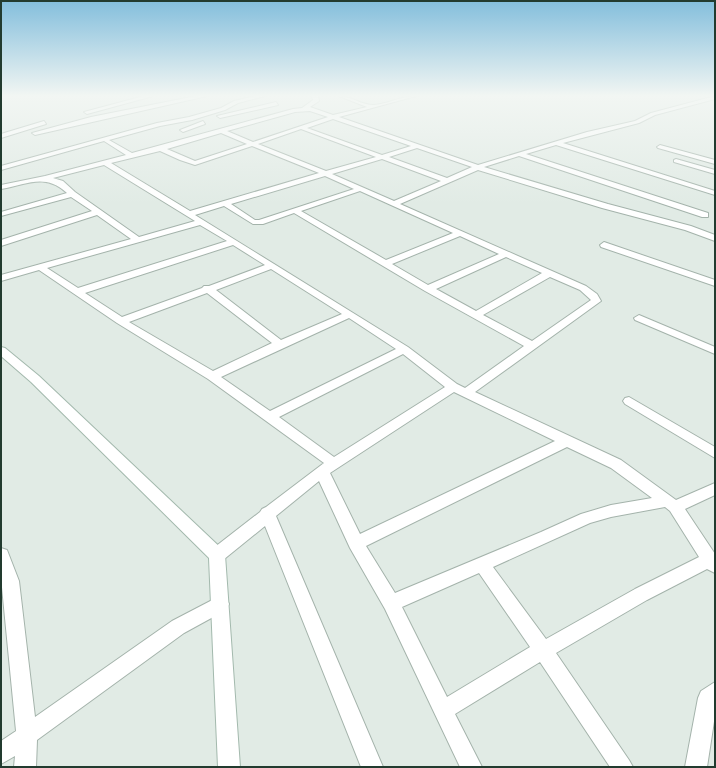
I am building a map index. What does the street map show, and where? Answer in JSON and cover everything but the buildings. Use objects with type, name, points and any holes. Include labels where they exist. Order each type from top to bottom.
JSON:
[{"type":"street","points":[[1,136],[16,132]]},
{"type":"street","points":[[35,133],[40,132]]},
{"type":"street","points":[[5,172],[53,158],[104,139],[130,132]]},
{"type":"street","points":[[1,187],[45,178],[73,168],[132,156],[218,132]]},
{"type":"street","points":[[223,132],[327,174],[550,273],[589,291],[594,296],[596,301],[466,393]]},
{"type":"street","points":[[158,149],[160,148],[182,159],[195,163],[291,132]]},
{"type":"street","points":[[314,132],[448,181]]},
{"type":"street","points":[[375,132],[477,167],[605,206],[688,228],[715,238]]},
{"type":"street","points":[[392,204],[448,181],[455,176],[477,167],[600,132]]},
{"type":"street","points":[[104,139],[132,156]]},
{"type":"street","points":[[557,143],[715,193]]},
{"type":"street","points":[[189,214],[419,146]]},
{"type":"street","points":[[660,147],[715,162]]},
{"type":"street","points":[[522,155],[705,215]]},
{"type":"street","points":[[676,161],[715,172]]},
{"type":"street","points":[[105,162],[350,314],[404,349],[453,387],[616,464],[672,504],[713,564],[657,585],[608,612],[443,710]]},
{"type":"street","points":[[5,172],[22,183]]},
{"type":"street","points":[[45,178],[60,183],[72,194],[137,240]]},
{"type":"street","points":[[226,204],[256,223],[360,189]]},
{"type":"street","points":[[1,214],[72,194]]},
{"type":"street","points":[[296,211],[387,263],[428,289],[532,346]]},
{"type":"street","points":[[3,240],[98,212]]},
{"type":"street","points":[[1,278],[201,222]]},
{"type":"street","points":[[387,263],[460,233]]},
{"type":"street","points":[[77,292],[170,261],[234,242]]},
{"type":"street","points":[[604,244],[715,283]]},
{"type":"street","points":[[428,289],[506,254]]},
{"type":"street","points":[[121,321],[207,288],[272,266]]},
{"type":"street","points":[[40,267],[121,321],[212,376],[269,417],[327,467],[356,543],[391,603],[471,767]]},
{"type":"street","points":[[476,315],[550,273]]},
{"type":"street","points":[[207,288],[280,344]]},
{"type":"street","points":[[212,376],[280,344],[350,314]]},
{"type":"street","points":[[639,318],[715,351]]},
{"type":"street","points":[[269,417],[404,349]]},
{"type":"street","points":[[1,350],[35,379],[216,555],[229,767]]},
{"type":"street","points":[[216,555],[267,513],[327,467],[453,387]]},
{"type":"street","points":[[629,401],[715,453]]},
{"type":"street","points":[[356,543],[567,441]]},
{"type":"street","points":[[391,603],[482,565],[586,518],[611,511],[672,504],[715,489]]},
{"type":"street","points":[[267,513],[372,767]]},
{"type":"street","points":[[1,555],[12,581],[27,737],[25,767]]},
{"type":"street","points":[[482,565],[543,650],[622,767]]},
{"type":"street","points":[[1,754],[27,737],[178,627],[220,604]]},
{"type":"street","points":[[696,767],[708,698],[715,692]]}]
